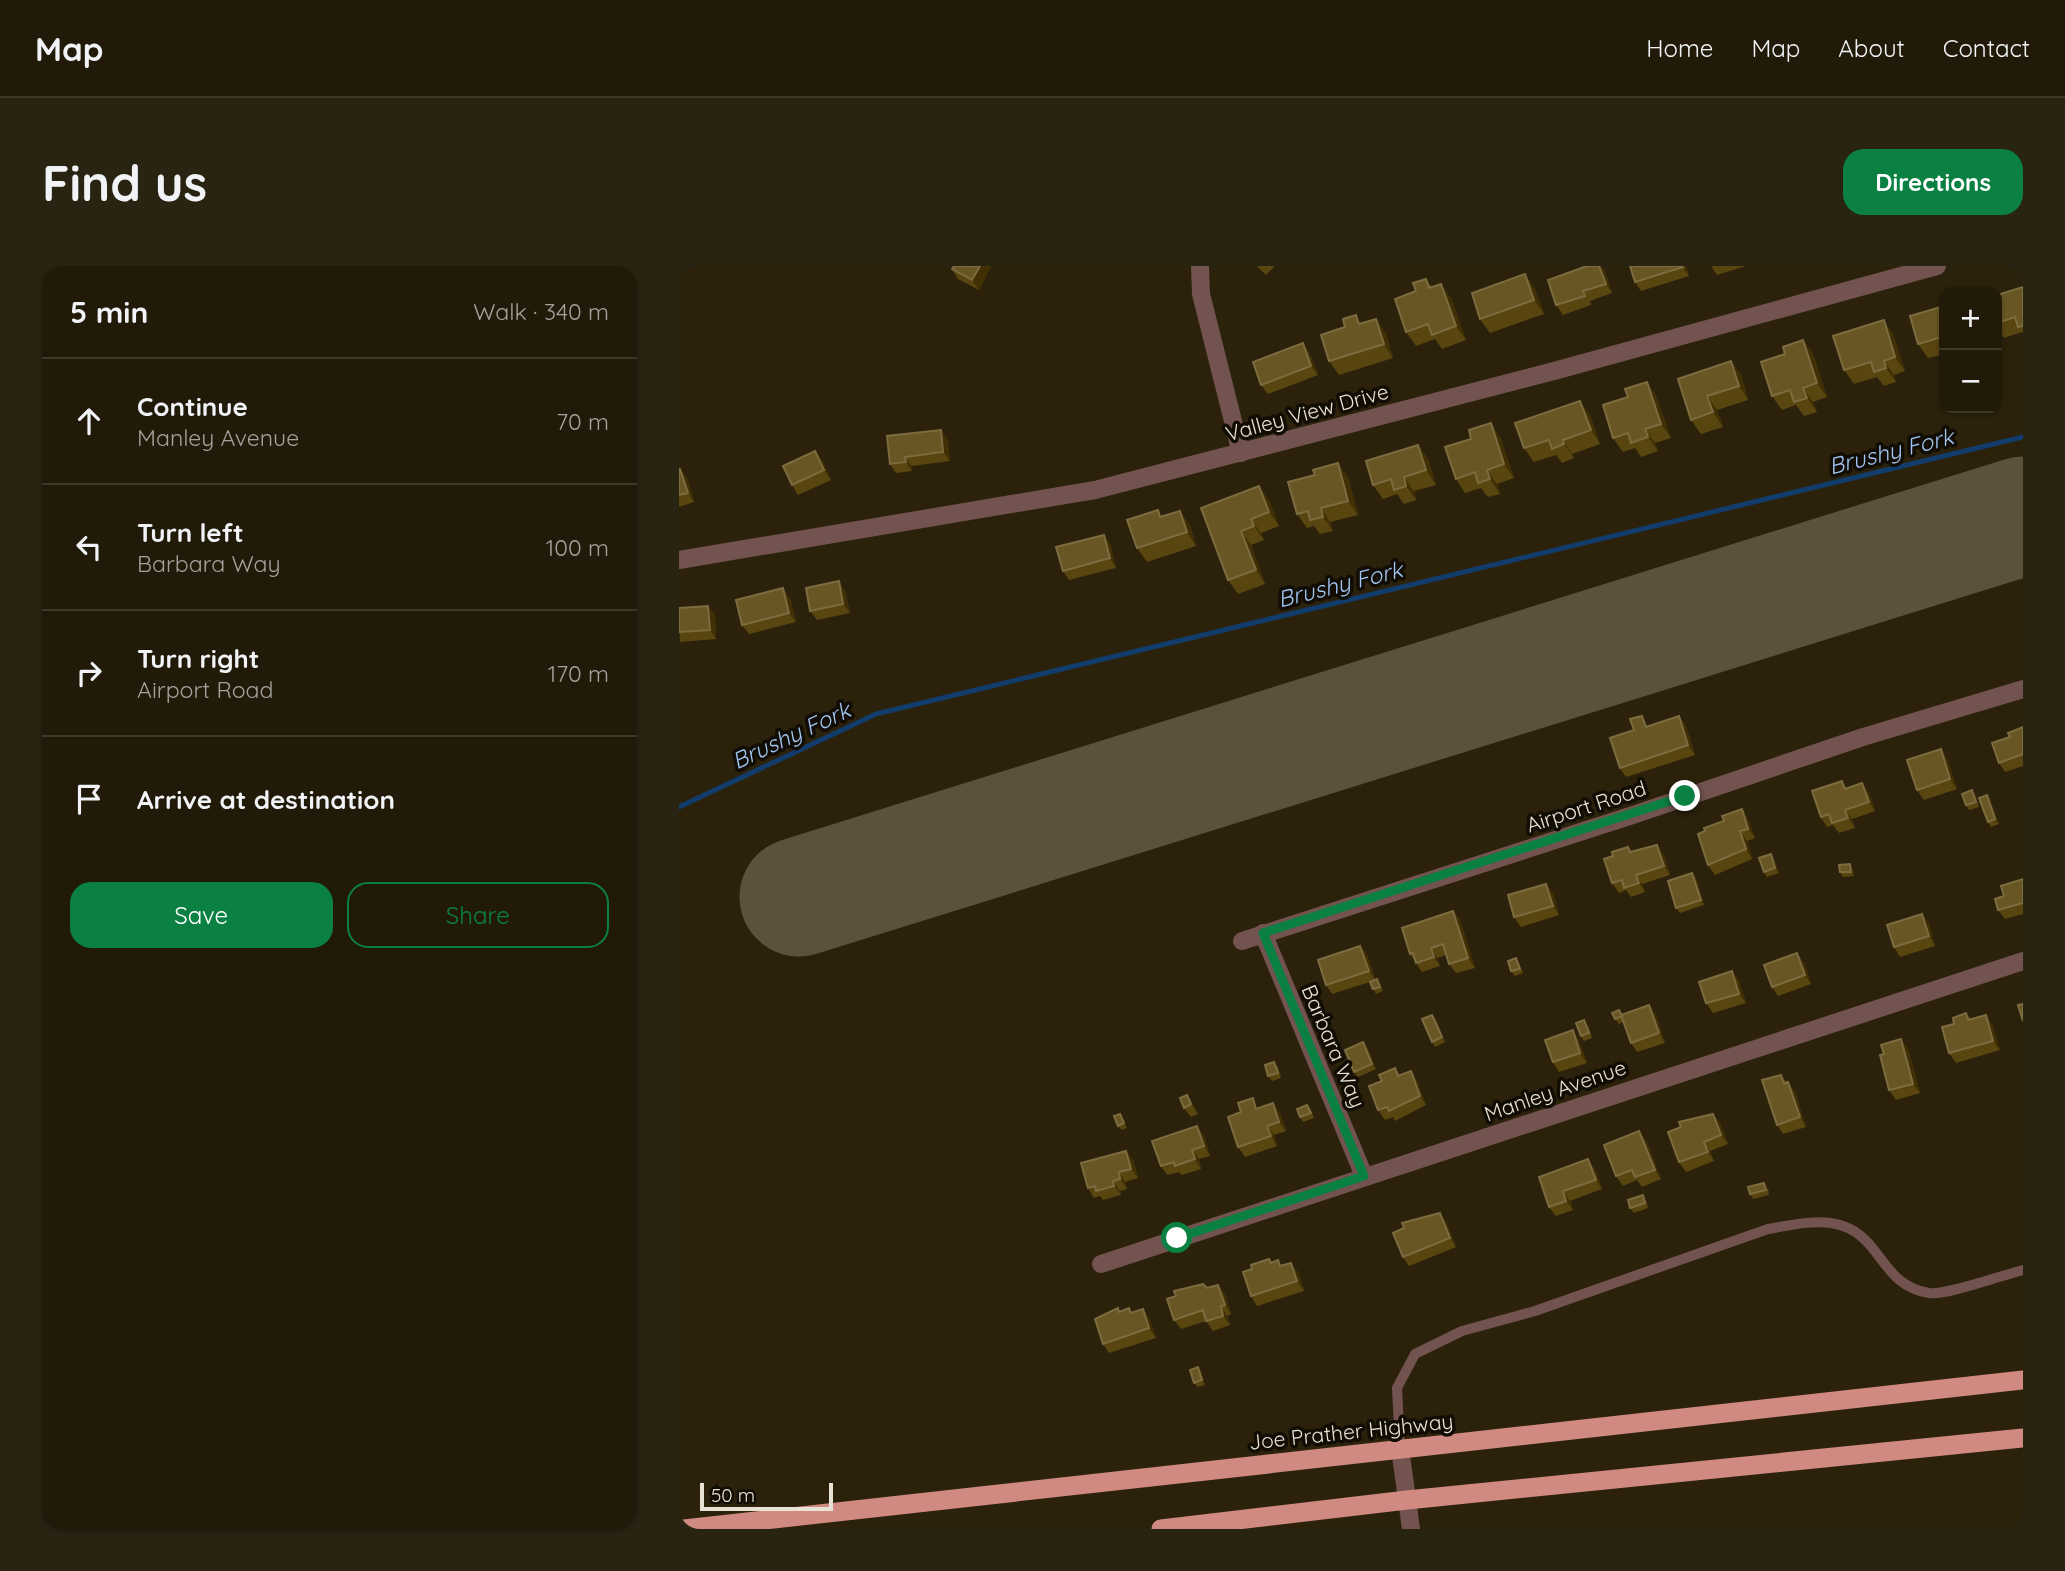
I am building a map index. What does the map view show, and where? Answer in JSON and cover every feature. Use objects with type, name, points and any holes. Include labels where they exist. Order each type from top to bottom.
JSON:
[{"type":"highway","name":"Joe Prather Highway","points":[[684,1529],[2023,1380]]},
{"type":"highway","points":[[1161,1529],[1407,1500],[2023,1438]]},
{"type":"street","points":[[1200,266],[1201,295],[1241,453]]},
{"type":"street","name":"Valley View Drive","points":[[679,559],[1095,490],[1937,266]]},
{"type":"street","name":"Airport Road","points":[[1243,941],[1864,737],[2023,689]]},
{"type":"street","name":"Barbara Way","points":[[1263,933],[1364,1176]]},
{"type":"street","name":"Manley Avenue","points":[[1101,1265],[1364,1176],[2023,961]]},
{"type":"street","points":[[1400,1448],[1411,1529]]},
{"type":"lane","points":[[1400,1448],[1397,1388],[1415,1354],[1462,1331],[1535,1311],[1768,1229],[1800,1223],[1842,1225],[1864,1238],[1901,1284],[1931,1294],[2023,1270]]},
{"type":"building","points":[[954,266],[980,266],[972,280],[952,269]]},
{"type":"building","points":[[1587,266],[1599,266],[1606,284],[1583,291],[1585,296],[1556,305],[1548,280]]},
{"type":"building","points":[[1630,266],[1682,266],[1683,267],[1635,282]]},
{"type":"building","points":[[1525,274],[1534,300],[1480,319],[1472,293]]},
{"type":"building","points":[[1426,279],[1429,288],[1441,284],[1456,326],[1432,335],[1428,324],[1406,332],[1395,299],[1416,291],[1413,283]]},
{"type":"building","points":[[2023,287],[2023,326],[2018,327],[2015,317],[2002,321],[2002,293]]},
{"type":"building","points":[[1939,307],[1939,338],[1918,344],[1910,316]]},
{"type":"building","points":[[1356,315],[1359,324],[1376,319],[1384,344],[1329,361],[1321,335],[1345,327],[1343,319]]},
{"type":"building","points":[[1884,320],[1895,357],[1884,361],[1886,368],[1874,372],[1871,362],[1844,370],[1833,336]]},
{"type":"building","points":[[1803,340],[1817,383],[1803,388],[1807,398],[1794,402],[1790,390],[1772,396],[1761,362],[1785,354],[1783,347]]},
{"type":"building","points":[[1303,343],[1311,366],[1261,385],[1253,362]]},
{"type":"building","points":[[1731,361],[1739,386],[1707,396],[1713,412],[1691,420],[1678,379]]},
{"type":"building","points":[[1647,382],[1661,424],[1645,429],[1648,437],[1631,443],[1628,433],[1613,438],[1603,405],[1628,397],[1625,389]]},
{"type":"building","points":[[1580,401],[1591,430],[1563,440],[1564,444],[1552,449],[1549,440],[1524,448],[1515,423]]},
{"type":"building","points":[[1491,423],[1504,464],[1487,470],[1490,479],[1478,483],[1475,472],[1456,479],[1445,447],[1471,439],[1469,430]]},
{"type":"building","points":[[941,430],[943,452],[905,457],[906,462],[890,464],[887,436]]},
{"type":"building","points":[[1418,445],[1426,470],[1404,477],[1406,486],[1394,490],[1391,479],[1373,485],[1366,461]]},
{"type":"building","points":[[815,451],[824,470],[792,485],[783,466]]},
{"type":"building","points":[[1338,463],[1348,501],[1321,508],[1323,517],[1310,520],[1308,511],[1297,514],[1288,482],[1315,475],[1313,470]]},
{"type":"building","points":[[679,469],[688,493],[679,495]]},
{"type":"building","points":[[1259,486],[1269,512],[1251,519],[1254,526],[1241,531],[1256,570],[1228,580],[1201,508]]},
{"type":"building","points":[[1158,510],[1160,517],[1180,511],[1187,532],[1137,548],[1127,520]]},
{"type":"building","points":[[1104,535],[1110,558],[1063,571],[1056,547]]},
{"type":"building","points":[[839,581],[843,604],[810,611],[806,588]]},
{"type":"building","points":[[783,588],[789,613],[742,625],[736,600]]},
{"type":"building","points":[[708,606],[710,630],[679,632],[679,608]]},
{"type":"building","points":[[1642,716],[1646,727],[1679,716],[1688,745],[1620,768],[1610,738],[1634,730],[1630,719]]},
{"type":"building","points":[[2023,727],[2023,754],[1999,763],[1992,743],[2010,737],[2008,733]]},
{"type":"building","points":[[1941,749],[1950,779],[1917,790],[1907,760]]},
{"type":"building","points":[[1842,781],[1845,789],[1862,783],[1869,802],[1845,810],[1848,818],[1832,823],[1829,814],[1821,817],[1812,791]]},
{"type":"building","points":[[1972,790],[1976,802],[1966,805],[1962,794]]},
{"type":"building","points":[[1987,795],[1995,819],[1988,822],[1979,798]]},
{"type":"building","points":[[1742,809],[1748,829],[1740,831],[1746,849],[1708,865],[1698,834],[1705,831],[1704,828],[1724,821],[1722,816]]},
{"type":"building","points":[[1657,845],[1664,866],[1636,875],[1639,883],[1624,888],[1622,880],[1612,883],[1604,859],[1613,856],[1612,852],[1628,847],[1630,852]]},
{"type":"building","points":[[1771,854],[1775,868],[1764,872],[1759,858]]},
{"type":"building","points":[[1850,864],[1851,872],[1840,872],[1839,865]]},
{"type":"building","points":[[1692,873],[1701,900],[1676,908],[1668,881]]},
{"type":"building","points":[[2023,879],[2023,903],[1998,910],[1995,899],[2004,896],[2001,886]]},
{"type":"building","points":[[1546,884],[1553,906],[1514,917],[1508,895]]},
{"type":"building","points":[[1453,911],[1468,958],[1449,964],[1443,944],[1431,948],[1434,957],[1416,963],[1413,953],[1410,954],[1402,928]]},
{"type":"building","points":[[1922,914],[1929,936],[1894,947],[1887,925]]},
{"type":"building","points":[[1360,946],[1369,971],[1326,985],[1318,960]]},
{"type":"building","points":[[1797,953],[1805,975],[1772,987],[1764,965]]},
{"type":"building","points":[[1516,958],[1520,969],[1511,971],[1508,961]]},
{"type":"building","points":[[1732,971],[1739,994],[1706,1003],[1699,982]]},
{"type":"building","points":[[1377,979],[1380,987],[1373,989],[1370,982]]},
{"type":"building","points":[[2023,1004],[2023,1021],[2018,1005]]},
{"type":"building","points":[[1649,1005],[1659,1033],[1631,1043],[1621,1015]]},
{"type":"building","points":[[1619,1010],[1622,1016],[1615,1019],[1612,1013]]},
{"type":"building","points":[[1966,1013],[1968,1020],[1986,1015],[1993,1041],[1949,1053],[1942,1027],[1954,1024],[1953,1018]]},
{"type":"building","points":[[1432,1015],[1442,1037],[1432,1042],[1422,1019]]},
{"type":"building","points":[[1584,1020],[1589,1033],[1581,1036],[1576,1023]]},
{"type":"building","points":[[1573,1030],[1580,1053],[1553,1062],[1545,1040]]},
{"type":"building","points":[[1901,1039],[1913,1084],[1889,1090],[1880,1055],[1884,1054],[1881,1045]]},
{"type":"building","points":[[1363,1042],[1372,1064],[1354,1072],[1345,1050]]},
{"type":"building","points":[[1274,1062],[1278,1073],[1268,1076],[1265,1065]]},
{"type":"building","points":[[1395,1068],[1398,1076],[1411,1071],[1420,1096],[1389,1111],[1387,1107],[1378,1110],[1369,1086],[1382,1081],[1379,1075]]},
{"type":"building","points":[[1781,1075],[1784,1084],[1788,1082],[1800,1117],[1777,1125],[1762,1080]]},
{"type":"building","points":[[1187,1095],[1191,1104],[1184,1108],[1180,1098]]},
{"type":"building","points":[[1253,1098],[1256,1109],[1273,1103],[1279,1122],[1267,1126],[1271,1136],[1238,1147],[1228,1117],[1241,1112],[1238,1103]]},
{"type":"building","points":[[1307,1105],[1311,1113],[1300,1117],[1297,1109]]},
{"type":"building","points":[[1120,1114],[1124,1123],[1118,1126],[1114,1116]]},
{"type":"building","points":[[1713,1114],[1721,1135],[1704,1142],[1708,1152],[1679,1162],[1668,1132],[1681,1127],[1679,1122]]},
{"type":"building","points":[[1197,1126],[1204,1146],[1192,1150],[1195,1159],[1175,1166],[1174,1162],[1161,1166],[1152,1141]]},
{"type":"building","points":[[1639,1131],[1655,1170],[1635,1177],[1632,1170],[1616,1176],[1604,1145]]},
{"type":"building","points":[[1126,1151],[1131,1169],[1119,1172],[1120,1179],[1113,1181],[1114,1186],[1096,1191],[1095,1186],[1088,1188],[1081,1163]]},
{"type":"building","points":[[1588,1159],[1596,1180],[1563,1191],[1566,1201],[1549,1207],[1539,1177]]},
{"type":"building","points":[[1764,1183],[1766,1190],[1750,1194],[1748,1187]]},
{"type":"building","points":[[1643,1195],[1645,1203],[1630,1208],[1628,1200]]},
{"type":"building","points":[[1440,1213],[1450,1238],[1403,1257],[1393,1233],[1404,1228],[1402,1223]]},
{"type":"building","points":[[1269,1259],[1271,1263],[1278,1260],[1280,1266],[1291,1263],[1297,1281],[1251,1296],[1243,1272],[1252,1269],[1251,1265]]},
{"type":"building","points":[[1203,1284],[1207,1288],[1218,1285],[1225,1305],[1221,1306],[1223,1316],[1206,1321],[1203,1310],[1174,1320],[1167,1299],[1176,1296],[1174,1291]]},
{"type":"building","points":[[1118,1308],[1119,1312],[1129,1308],[1131,1313],[1143,1309],[1149,1328],[1103,1344],[1095,1319]]},
{"type":"building","points":[[1198,1367],[1202,1380],[1194,1383],[1190,1370]]},
{"type":"waterway","name":"Brushy Fork","points":[[679,807],[876,714],[2023,437]]},
{"type":"runway","points":[[799,897],[2023,516]]},
{"type":"route","points":[[1177,1238],[1364,1176],[1263,933],[1685,796]]}]
